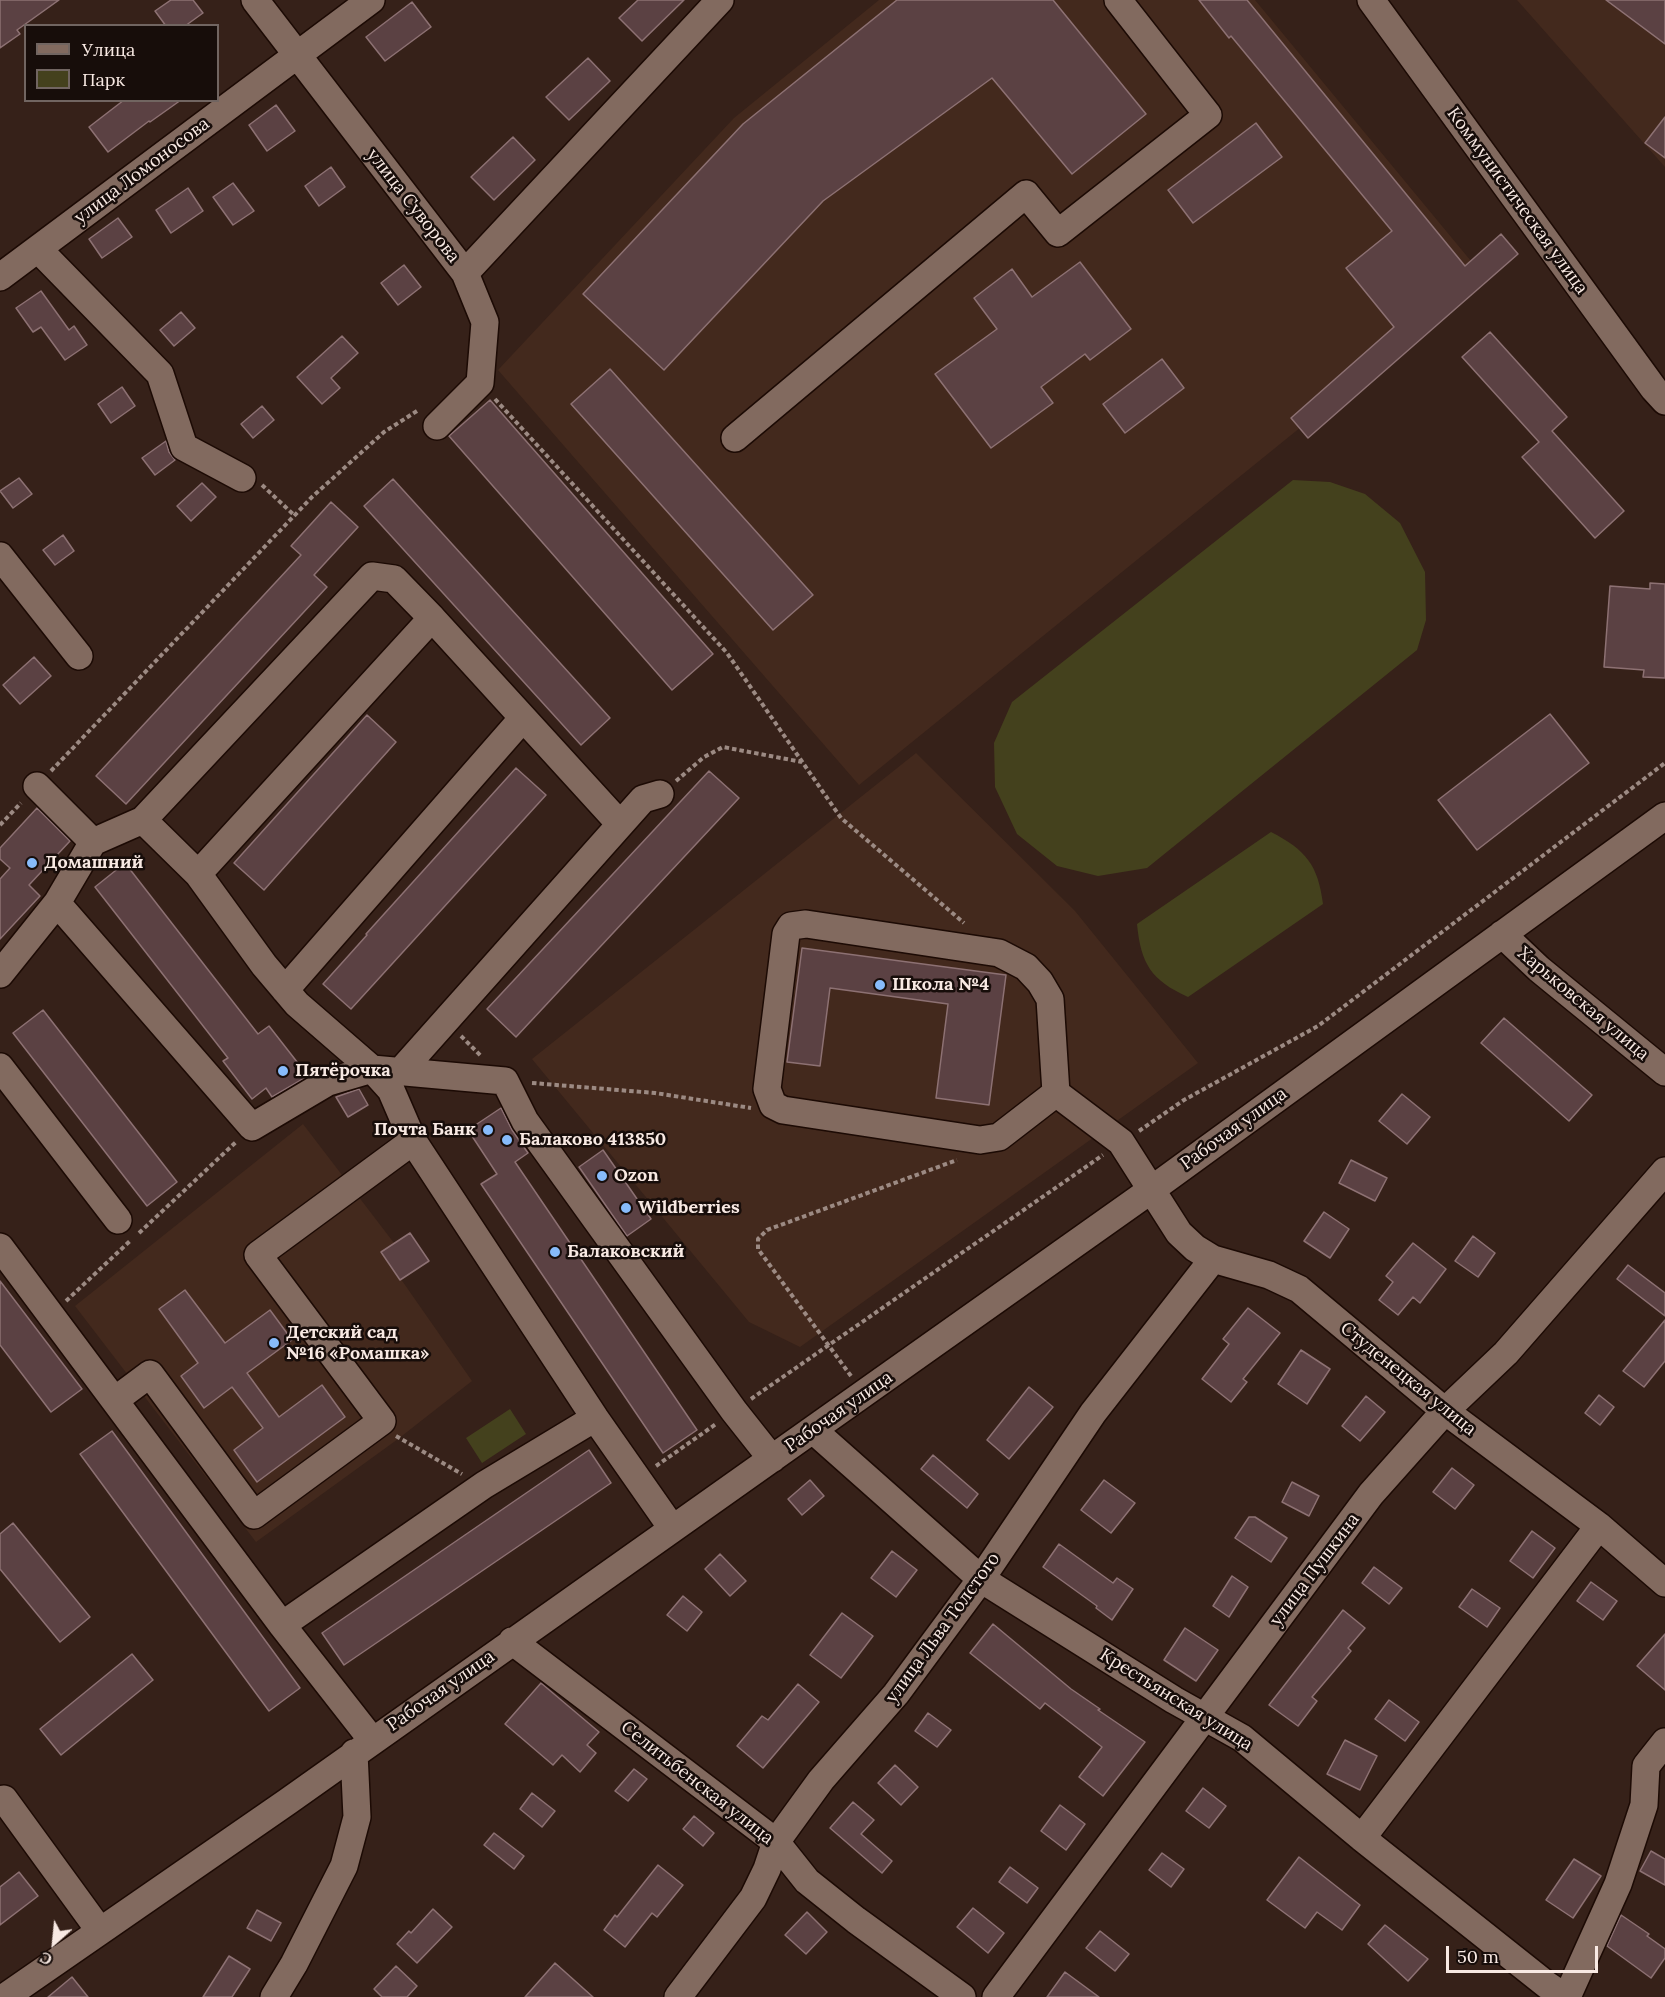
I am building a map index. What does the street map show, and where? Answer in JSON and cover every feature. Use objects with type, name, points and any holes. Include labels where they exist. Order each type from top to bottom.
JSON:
[{"type":"street","name":"улица Суворова","points":[[255,0],[465,273],[485,322],[480,383]]},
{"type":"street","name":"улица Ломоносова","points":[[0,277],[371,0]]},
{"type":"street","points":[[465,273],[720,0]]},
{"type":"street","points":[[735,438],[1026,194],[1058,233],[1208,115],[1118,0]]},
{"type":"street","name":"Коммунистическая улица","points":[[1371,0],[1665,401]]},
{"type":"street","points":[[38,249],[160,374],[184,447],[242,478]]},
{"type":"street","points":[[437,426],[480,383]]},
{"type":"street","points":[[0,556],[79,656]]},
{"type":"street","points":[[0,974],[57,903],[93,842],[143,820],[372,576],[394,579],[620,824]]},
{"type":"street","points":[[198,874],[432,618]]},
{"type":"street","points":[[285,990],[523,718]]},
{"type":"street","points":[[37,786],[93,842]]},
{"type":"street","points":[[400,1072],[643,799],[660,794]]},
{"type":"street","name":"Рабочая улица","points":[[5,1997],[864,1394],[1150,1190],[1665,816]]},
{"type":"street","points":[[143,820],[198,874],[264,965],[297,1004],[372,1069],[391,1090],[413,1141],[596,1418],[672,1528]]},
{"type":"street","points":[[57,903],[252,1127],[328,1082],[372,1069],[505,1081],[525,1121],[734,1411],[772,1459]]},
{"type":"street","points":[[1056,1094],[999,1137],[980,1140],[783,1110],[773,1105],[767,1089],[786,934],[791,927],[806,924],[999,953],[1026,967],[1040,982],[1050,999],[1056,1094],[1121,1142]]},
{"type":"street","name":"Харьковская улица","points":[[1502,934],[1539,969],[1665,1072]]},
{"type":"street","points":[[0,1067],[118,1220]]},
{"type":"street","points":[[115,1400],[150,1374],[254,1515],[382,1421],[258,1255],[413,1141]]},
{"type":"street","name":"Студенецкая улица","points":[[1121,1142],[1179,1233],[1195,1248],[1213,1259],[1269,1275],[1299,1289],[1445,1411],[1599,1526],[1665,1583]]},
{"type":"street","name":"улица Пушкина","points":[[996,1997],[1371,1494],[1445,1411],[1506,1353],[1665,1171]]},
{"type":"street","points":[[0,1247],[282,1624],[363,1747],[357,1817],[344,1866],[294,1964],[274,1997]]},
{"type":"street","name":"улица Льва Толстого","points":[[678,1997],[753,1898],[767,1869],[776,1842],[821,1780],[896,1694],[981,1579],[1093,1413],[1213,1259]]},
{"type":"street","points":[[282,1624],[484,1485],[596,1418]]},
{"type":"street","name":"Крестьянская улица","points":[[813,1430],[981,1579],[1174,1700],[1242,1738],[1362,1838],[1547,1985],[1566,1997]]},
{"type":"street","points":[[1362,1838],[1599,1526]]},
{"type":"street","name":"Селитьбенская улица","points":[[512,1641],[776,1842],[807,1881],[856,1920],[962,1997]]},
{"type":"street","points":[[1566,1997],[1618,1884],[1644,1805],[1646,1766],[1665,1742]]},
{"type":"street","points":[[4,1799],[100,1931]]},
{"type":"path","points":[[480,383],[728,653],[841,818],[999,953]]},
{"type":"path","points":[[0,825],[312,497],[384,432],[417,411],[437,426]]},
{"type":"path","points":[[242,478],[265,486],[294,515]]},
{"type":"path","points":[[660,794],[704,757],[723,747],[803,763]]},
{"type":"path","points":[[638,1479],[1184,1100],[1318,1026],[1665,763]]},
{"type":"path","points":[[446,1020],[505,1081],[656,1093],[755,1109],[773,1105]]},
{"type":"path","points":[[51,1315],[252,1127]]},
{"type":"path","points":[[864,1394],[758,1249],[758,1239],[767,1230],[960,1159]]},
{"type":"path","points":[[382,1421],[398,1439],[484,1485]]},
{"type":"shaded area","points":[[879,0],[1255,0],[1485,278],[859,785],[498,370],[734,118]]},
{"type":"shaded area","points":[[1517,0],[1665,0],[1665,167]]},
{"type":"shaded area","name":"Школа №4","points":[[916,753],[1075,911],[1198,1063],[800,1347],[749,1322],[532,1059]]},
{"type":"shaded area","name":"Детский сад №16 «Ромашка»","points":[[303,1124],[394,1243],[382,1252],[472,1381],[398,1439],[256,1542],[75,1306]]},
{"type":"green space","points":[[1293,480],[1330,482],[1365,494],[1400,523],[1425,572],[1426,620],[1417,650],[1147,868],[1098,876],[1057,866],[1017,834],[995,787],[994,743],[1012,702]]},
{"type":"green space","points":[[1271,832],[1293,845],[1308,860],[1318,879],[1323,904],[1188,997],[1175,991],[1150,969],[1141,950],[1137,924]]},
{"type":"green space","points":[[510,1409],[526,1434],[482,1463],[466,1438]]},
{"type":"building","points":[[0,0],[59,0],[24,24],[17,30],[20,34],[0,48]]},
{"type":"building","points":[[171,0],[193,0],[203,13],[188,24],[165,24],[155,11]]},
{"type":"building","points":[[638,0],[684,0],[642,41],[619,18]]},
{"type":"building","points":[[897,0],[1053,0],[1146,114],[1072,174],[992,78],[823,201],[664,370],[583,294],[743,124]]},
{"type":"building","points":[[1199,0],[1247,0],[1465,266],[1501,234],[1518,254],[1308,438],[1291,418],[1394,327],[1346,268],[1392,231]]},
{"type":"building","points":[[1606,0],[1665,0],[1665,44]]},
{"type":"building","points":[[412,2],[431,27],[385,61],[366,37]]},
{"type":"building","points":[[588,58],[610,81],[569,120],[546,97]]},
{"type":"building","points":[[121,102],[178,102],[108,152],[89,127]]},
{"type":"building","points":[[276,105],[295,131],[267,151],[249,125]]},
{"type":"building","points":[[1665,117],[1665,158],[1645,143]]},
{"type":"building","points":[[1256,123],[1282,157],[1193,223],[1168,190]]},
{"type":"building","points":[[513,137],[535,160],[494,200],[471,177]]},
{"type":"building","points":[[331,167],[345,187],[319,206],[305,186]]},
{"type":"building","points":[[233,183],[254,211],[233,225],[213,197]]},
{"type":"building","points":[[188,188],[203,211],[171,233],[156,210]]},
{"type":"building","points":[[118,218],[132,237],[102,258],[89,239]]},
{"type":"building","points":[[1080,262],[1131,329],[1090,360],[1085,354],[1041,387],[1053,403],[991,448],[935,374],[997,329],[974,298],[1012,269],[1032,297]]},
{"type":"building","points":[[404,265],[421,287],[398,305],[381,283]]},
{"type":"building","points":[[41,291],[69,330],[74,326],[87,345],[65,360],[41,327],[33,332],[16,308]]},
{"type":"building","points":[[181,312],[195,328],[174,346],[160,330]]},
{"type":"building","points":[[1490,332],[1567,417],[1552,431],[1624,511],[1595,538],[1522,457],[1539,442],[1462,357]]},
{"type":"building","points":[[342,336],[358,353],[331,378],[340,388],[322,404],[297,377]]},
{"type":"building","points":[[1162,359],[1184,388],[1125,433],[1103,404]]},
{"type":"building","points":[[610,369],[813,595],[773,630],[571,404]]},
{"type":"building","points":[[122,387],[135,406],[111,423],[98,404]]},
{"type":"building","points":[[490,400],[713,654],[672,690],[449,436]]},
{"type":"building","points":[[262,406],[274,420],[253,438],[241,424]]},
{"type":"building","points":[[166,441],[169,452],[175,460],[155,475],[142,458]]},
{"type":"building","points":[[19,478],[32,494],[13,508],[0,491]]},
{"type":"building","points":[[393,479],[610,718],[581,745],[364,506]]},
{"type":"building","points":[[202,483],[216,497],[191,521],[177,506]]},
{"type":"building","points":[[331,502],[358,527],[314,575],[327,587],[126,804],[96,776],[301,555],[291,546]]},
{"type":"building","points":[[63,535],[74,551],[55,565],[43,550]]},
{"type":"building","points":[[1650,583],[1665,584],[1665,678],[1643,677],[1644,670],[1604,667],[1610,586],[1650,589]]},
{"type":"building","points":[[34,657],[51,676],[20,704],[3,685]]},
{"type":"building","points":[[1550,714],[1589,763],[1477,850],[1438,800]]},
{"type":"building","points":[[367,715],[396,742],[264,890],[234,863]]},
{"type":"building","points":[[516,768],[546,795],[351,1009],[323,984]]},
{"type":"building","points":[[709,771],[739,798],[516,1037],[487,1009]]},
{"type":"building","points":[[37,808],[70,841],[29,885],[40,896],[0,939],[0,879],[10,868],[0,859],[0,848]]},
{"type":"building","points":[[125,863],[258,1034],[269,1026],[308,1076],[272,1097],[266,1088],[252,1099],[223,1061],[228,1058],[95,887]]},
{"type":"building","points":[[802,948],[1006,975],[989,1105],[936,1098],[948,1004],[830,988],[820,1066],[787,1062]]},
{"type":"building","points":[[43,1010],[177,1182],[147,1206],[13,1033]]},
{"type":"building","points":[[1504,1018],[1592,1095],[1569,1121],[1481,1043]]},
{"type":"building","points":[[359,1089],[368,1105],[348,1117],[336,1097]]},
{"type":"building","points":[[1402,1094],[1430,1117],[1407,1144],[1379,1121]]},
{"type":"building","points":[[501,1108],[512,1130],[528,1153],[515,1162],[697,1430],[663,1453],[481,1184],[497,1174],[468,1130]]},
{"type":"building","points":[[603,1150],[651,1219],[627,1236],[579,1167]]},
{"type":"building","points":[[1351,1160],[1387,1178],[1375,1201],[1339,1183]]},
{"type":"building","points":[[1324,1212],[1349,1229],[1330,1258],[1304,1241]]},
{"type":"building","points":[[410,1233],[429,1261],[400,1280],[381,1252]]},
{"type":"building","points":[[1473,1236],[1495,1253],[1478,1277],[1455,1261]]},
{"type":"building","points":[[1413,1243],[1446,1269],[1420,1303],[1413,1297],[1398,1315],[1379,1300],[1393,1282],[1386,1276]]},
{"type":"building","points":[[1628,1265],[1665,1293],[1665,1316],[1617,1279]]},
{"type":"building","points":[[0,1281],[82,1389],[51,1412],[0,1345]]},
{"type":"building","points":[[185,1290],[225,1343],[270,1310],[292,1340],[247,1373],[279,1417],[322,1385],[345,1417],[257,1482],[234,1450],[263,1428],[232,1387],[204,1408],[181,1376],[198,1363],[159,1309]]},
{"type":"building","points":[[1248,1308],[1280,1333],[1243,1379],[1247,1382],[1231,1402],[1202,1379],[1229,1344],[1223,1339]]},
{"type":"building","points":[[1665,1320],[1665,1361],[1644,1387],[1623,1371]]},
{"type":"building","points":[[1301,1350],[1330,1369],[1307,1404],[1278,1384]]},
{"type":"building","points":[[1029,1387],[1053,1407],[1009,1459],[987,1440]]},
{"type":"building","points":[[1599,1395],[1614,1407],[1600,1425],[1585,1413]]},
{"type":"building","points":[[1366,1396],[1385,1412],[1360,1441],[1342,1426]]},
{"type":"building","points":[[112,1431],[300,1688],[269,1711],[80,1454]]},
{"type":"building","points":[[589,1450],[611,1483],[344,1665],[322,1633]]},
{"type":"building","points":[[933,1455],[978,1494],[967,1508],[921,1469]]},
{"type":"building","points":[[1452,1468],[1474,1485],[1455,1509],[1433,1492]]},
{"type":"building","points":[[810,1480],[824,1496],[802,1515],[788,1499]]},
{"type":"building","points":[[1104,1480],[1135,1503],[1111,1533],[1081,1510]]},
{"type":"building","points":[[1292,1482],[1319,1496],[1309,1516],[1282,1502]]},
{"type":"building","points":[[1249,1517],[1255,1517],[1287,1538],[1271,1562],[1235,1538]]},
{"type":"building","points":[[13,1523],[90,1617],[60,1642],[0,1569],[0,1534]]},
{"type":"building","points":[[1532,1531],[1555,1548],[1533,1578],[1510,1561]]},
{"type":"building","points":[[1059,1544],[1113,1583],[1117,1578],[1133,1589],[1112,1620],[1096,1608],[1097,1606],[1043,1567]]},
{"type":"building","points":[[892,1551],[917,1570],[896,1597],[871,1578]]},
{"type":"building","points":[[720,1554],[746,1581],[730,1596],[705,1569]]},
{"type":"building","points":[[1374,1567],[1402,1588],[1389,1604],[1362,1583]]},
{"type":"building","points":[[1232,1576],[1248,1587],[1229,1617],[1213,1606]]},
{"type":"building","points":[[1591,1582],[1617,1601],[1603,1620],[1577,1601]]},
{"type":"building","points":[[1472,1589],[1500,1608],[1487,1627],[1459,1607]]},
{"type":"building","points":[[683,1596],[702,1612],[687,1631],[667,1615]]},
{"type":"building","points":[[1343,1610],[1365,1628],[1348,1648],[1351,1651],[1312,1697],[1317,1701],[1298,1726],[1269,1705]]},
{"type":"building","points":[[842,1613],[873,1636],[841,1678],[810,1655]]},
{"type":"building","points":[[993,1624],[1071,1689],[1100,1709],[1098,1710],[1145,1742],[1103,1796],[1079,1777],[1102,1747],[1045,1703],[1040,1709],[970,1653]]},
{"type":"building","points":[[1185,1628],[1218,1650],[1196,1681],[1164,1660]]},
{"type":"building","points":[[1665,1634],[1665,1690],[1637,1666]]},
{"type":"building","points":[[132,1654],[153,1680],[61,1755],[40,1729]]},
{"type":"building","points":[[541,1683],[599,1732],[587,1745],[596,1753],[580,1772],[562,1755],[553,1765],[505,1724]]},
{"type":"building","points":[[798,1684],[819,1702],[763,1768],[737,1746],[762,1716],[768,1720]]},
{"type":"building","points":[[1389,1700],[1419,1722],[1405,1741],[1375,1719]]},
{"type":"building","points":[[928,1713],[951,1730],[937,1747],[915,1731]]},
{"type":"building","points":[[1345,1740],[1377,1756],[1360,1790],[1327,1774]]},
{"type":"building","points":[[895,1765],[918,1787],[901,1805],[878,1783]]},
{"type":"building","points":[[634,1769],[647,1779],[628,1801],[615,1791]]},
{"type":"building","points":[[1203,1788],[1226,1806],[1209,1828],[1186,1811]]},
{"type":"building","points":[[532,1793],[555,1811],[542,1827],[520,1809]]},
{"type":"building","points":[[853,1802],[874,1820],[861,1834],[892,1861],[882,1873],[830,1828]]},
{"type":"building","points":[[1060,1805],[1085,1824],[1066,1850],[1041,1831]]},
{"type":"building","points":[[694,1816],[714,1833],[703,1846],[683,1829]]},
{"type":"building","points":[[494,1833],[524,1856],[514,1869],[484,1845]]},
{"type":"building","points":[[1651,1851],[1665,1859],[1665,1885],[1640,1871]]},
{"type":"building","points":[[1162,1853],[1184,1869],[1171,1887],[1149,1870]]},
{"type":"building","points":[[1299,1857],[1360,1905],[1342,1930],[1317,1912],[1305,1928],[1267,1900]]},
{"type":"building","points":[[1574,1859],[1601,1876],[1573,1918],[1546,1900]]},
{"type":"building","points":[[658,1865],[683,1885],[657,1917],[652,1913],[625,1947],[604,1930]]},
{"type":"building","points":[[1010,1867],[1038,1888],[1027,1903],[999,1882]]},
{"type":"building","points":[[19,1872],[38,1896],[0,1925],[0,1887]]},
{"type":"building","points":[[973,1908],[1004,1933],[988,1953],[957,1927]]},
{"type":"building","points":[[433,1909],[452,1927],[417,1963],[397,1944],[409,1931],[411,1933]]},
{"type":"building","points":[[257,1910],[281,1923],[271,1941],[247,1928]]},
{"type":"building","points":[[807,1912],[827,1932],[806,1954],[785,1935]]},
{"type":"building","points":[[1621,1915],[1649,1934],[1647,1936],[1665,1949],[1665,1958],[1651,1978],[1607,1946]]},
{"type":"building","points":[[1385,1925],[1428,1959],[1408,1981],[1368,1944]]},
{"type":"building","points":[[1100,1931],[1129,1954],[1115,1971],[1086,1948]]},
{"type":"building","points":[[229,1956],[250,1969],[232,1997],[203,1997]]},
{"type":"building","points":[[555,1963],[593,1997],[525,1997]]},
{"type":"building","points":[[396,1966],[417,1986],[407,1997],[382,1997],[374,1989]]},
{"type":"building","points":[[1065,1972],[1099,1997],[1047,1997]]},
{"type":"building","points":[[72,1977],[88,1997],[48,1997]]},
{"type":"place","name":"Домашний","points":[[32,863]]},
{"type":"place","name":"Школа №4","points":[[880,985]]},
{"type":"place","name":"Пятёрочка","points":[[283,1071]]},
{"type":"place","name":"Почта Банк","points":[[488,1130]]},
{"type":"place","name":"Балаково 413850","points":[[507,1140]]},
{"type":"place","name":"Ozon","points":[[602,1176]]},
{"type":"place","name":"Wildberries","points":[[626,1208]]},
{"type":"place","name":"Балаковский","points":[[555,1252]]},
{"type":"place","name":"Детский сад №16 «Ромашка»","points":[[274,1343]]}]
